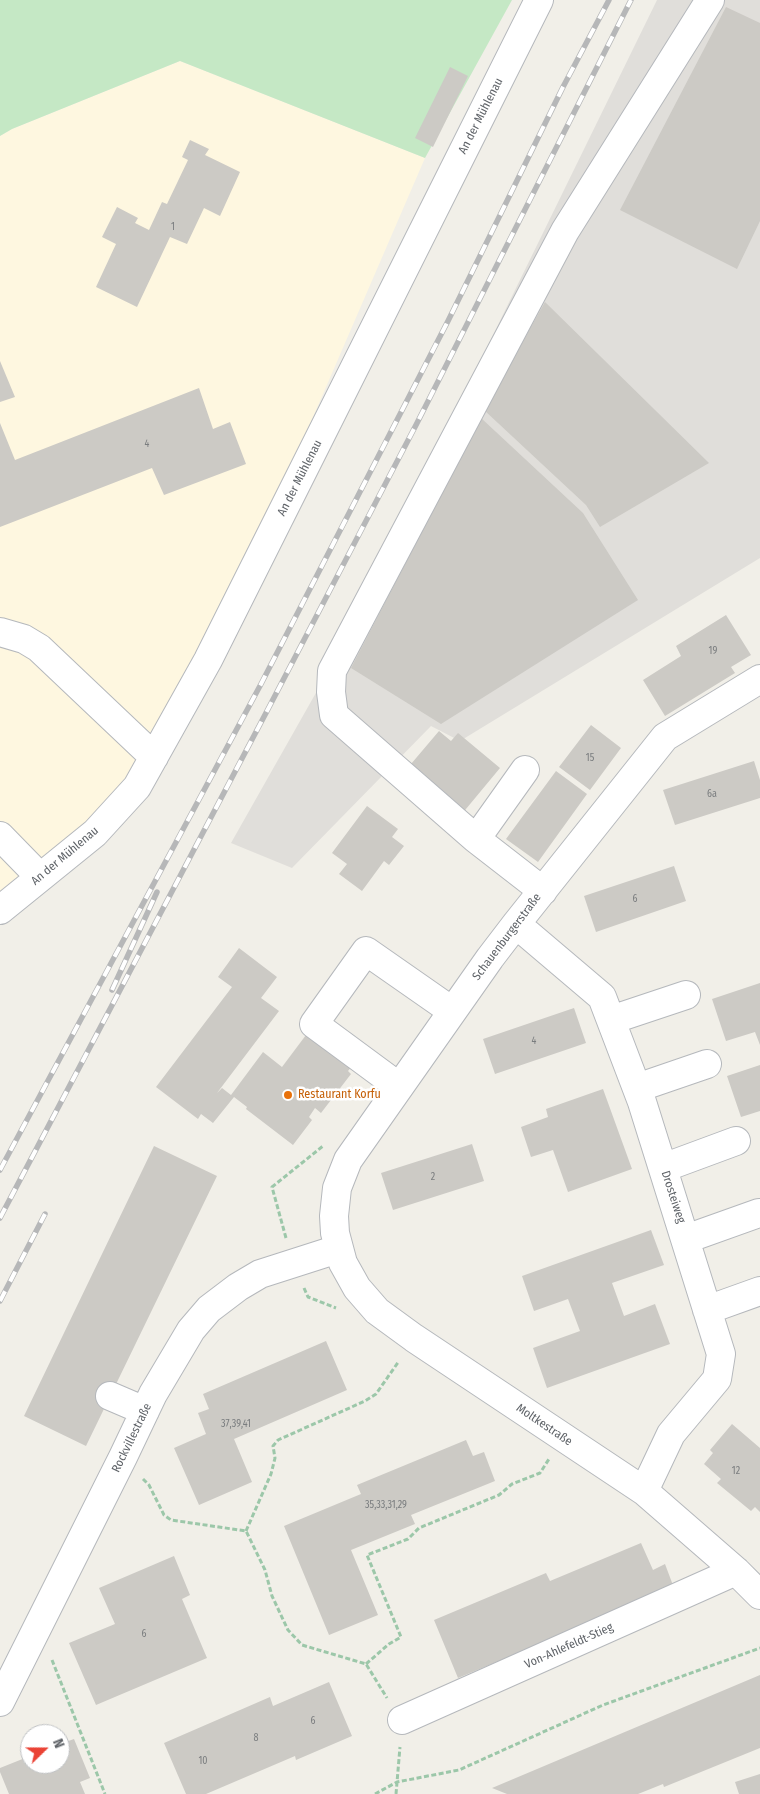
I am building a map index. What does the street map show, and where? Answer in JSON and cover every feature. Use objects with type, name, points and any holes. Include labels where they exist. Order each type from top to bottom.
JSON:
[{"type":"street","name":"An der Mühlenau","points":[[0,910],[95,833],[137,787],[208,660],[539,0]]},
{"type":"street","points":[[543,891],[476,839],[334,715],[331,692],[332,671],[564,231],[710,0]]},
{"type":"street","points":[[0,632],[24,639],[40,648],[154,757]]},
{"type":"street","name":"Schauenburgerstraße","points":[[338,1249],[335,1232],[334,1202],[341,1175],[348,1160],[398,1086],[516,924],[665,737],[760,679]]},
{"type":"street","points":[[476,839],[525,770]]},
{"type":"street","points":[[0,836],[40,877]]},
{"type":"street","name":"Drosteiweg","points":[[516,924],[602,997],[637,1088],[721,1354],[717,1379],[670,1434],[644,1491]]},
{"type":"street","points":[[398,1086],[314,1024],[366,951],[452,1011]]},
{"type":"street","points":[[611,1020],[686,996]]},
{"type":"street","points":[[637,1088],[707,1064]]},
{"type":"street","points":[[663,1168],[736,1141]]},
{"type":"street","points":[[686,1239],[760,1213]]},
{"type":"street","name":"Moltkestraße","points":[[338,1249],[349,1276],[365,1299],[383,1316],[644,1491],[736,1571],[760,1595]]},
{"type":"street","name":"Rockvillestraße","points":[[0,1702],[123,1457],[144,1411],[191,1330],[221,1299],[260,1274],[338,1249]]},
{"type":"street","points":[[707,1310],[760,1291]]},
{"type":"street","points":[[110,1396],[144,1411]]},
{"type":"street","name":"Von-Ahlefeldt-Stieg","points":[[402,1720],[736,1571]]},
{"type":"path","points":[[396,1794],[402,1720],[366,1664],[302,1645],[288,1630],[272,1596],[265,1570],[246,1531],[271,1474],[275,1458],[274,1446],[278,1440],[365,1401],[376,1394],[414,1338]]},
{"type":"path","points":[[366,1664],[400,1637],[367,1555],[408,1539],[418,1528],[499,1494],[512,1484],[540,1472],[564,1438]]},
{"type":"path","points":[[123,1457],[148,1485],[164,1515],[171,1520],[246,1531]]},
{"type":"path","points":[[29,1645],[51,1658],[105,1794]]},
{"type":"path","points":[[375,1794],[397,1782],[459,1770],[603,1705],[760,1648]]},
{"type":"shaded area","points":[[657,0],[760,0],[760,558],[460,741],[431,726],[292,868],[231,843],[330,668]]},
{"type":"shaded area","points":[[180,61],[425,158],[208,660],[137,787],[0,902],[0,136],[12,129]]},
{"type":"green space","points":[[0,0],[512,0],[425,158],[180,61],[12,129],[0,136]]},
{"type":"building","points":[[726,7],[760,23],[760,221],[737,269],[620,210]]},
{"type":"building","points":[[450,67],[468,76],[433,147],[415,138]]},
{"type":"building","points":[[190,140],[209,149],[205,155],[240,172],[220,216],[204,208],[187,244],[170,237],[137,307],[96,287],[116,244],[102,237],[117,207],[138,218],[135,223],[149,230],[162,202],[167,204],[188,160],[182,157]]},
{"type":"building","points":[[545,302],[709,463],[600,527],[586,505],[484,410]]},
{"type":"building","points":[[0,361],[15,397],[0,402]]},
{"type":"building","points":[[199,388],[213,429],[230,422],[246,464],[164,495],[152,468],[0,527],[0,423],[15,460]]},
{"type":"building","points":[[481,418],[583,513],[638,600],[441,724],[351,668]]},
{"type":"building","points":[[726,615],[751,655],[731,667],[735,673],[665,716],[643,680],[681,656],[676,646]]},
{"type":"building","points":[[591,725],[621,748],[590,790],[559,767]]},
{"type":"building","points":[[439,731],[451,741],[458,733],[500,768],[461,815],[420,781],[425,775],[411,764]]},
{"type":"building","points":[[754,761],[760,780],[760,798],[675,825],[663,790]]},
{"type":"building","points":[[556,771],[587,794],[538,862],[506,839]]},
{"type":"building","points":[[367,806],[398,829],[392,837],[404,846],[389,865],[384,861],[362,891],[339,874],[347,864],[332,853]]},
{"type":"building","points":[[674,866],[686,901],[596,932],[584,896]]},
{"type":"building","points":[[239,948],[277,977],[261,998],[279,1011],[217,1093],[222,1088],[231,1095],[263,1052],[282,1067],[309,1031],[353,1065],[348,1071],[351,1074],[321,1113],[315,1108],[309,1117],[312,1120],[293,1145],[246,1109],[247,1107],[234,1097],[213,1123],[201,1114],[198,1119],[156,1087],[232,987],[218,977]]},
{"type":"building","points":[[760,983],[760,1045],[755,1032],[726,1041],[712,999]]},
{"type":"building","points":[[574,1008],[586,1043],[495,1074],[483,1039]]},
{"type":"building","points":[[760,1065],[760,1111],[741,1117],[727,1076]]},
{"type":"building","points":[[603,1089],[632,1169],[568,1192],[553,1150],[531,1157],[521,1127],[548,1117],[546,1109]]},
{"type":"building","points":[[472,1144],[484,1181],[393,1210],[381,1173]]},
{"type":"building","points":[[154,1146],[217,1176],[86,1446],[24,1416]]},
{"type":"building","points":[[651,1230],[664,1265],[612,1283],[624,1316],[655,1304],[670,1344],[547,1388],[533,1348],[580,1331],[568,1299],[534,1311],[522,1276]]},
{"type":"building","points":[[326,1341],[347,1390],[234,1439],[252,1482],[199,1505],[174,1448],[206,1434],[198,1413],[209,1409],[203,1394]]},
{"type":"building","points":[[732,1424],[760,1448],[760,1512],[755,1507],[751,1511],[717,1483],[721,1479],[704,1464],[713,1453],[710,1450]]},
{"type":"building","points":[[466,1440],[473,1456],[484,1452],[495,1481],[411,1515],[415,1524],[351,1550],[378,1615],[329,1635],[284,1526],[361,1494],[357,1485]]},
{"type":"building","points":[[641,1543],[653,1570],[665,1564],[674,1588],[458,1678],[434,1620],[546,1573],[550,1581]]},
{"type":"building","points":[[174,1556],[190,1595],[182,1599],[207,1658],[96,1705],[69,1643],[115,1624],[99,1588]]},
{"type":"building","points":[[760,1675],[760,1748],[664,1787],[663,1784],[638,1794],[507,1794],[492,1788]]},
{"type":"building","points":[[329,1682],[352,1736],[296,1760],[295,1756],[206,1794],[186,1794],[164,1743],[270,1697],[273,1706]]},
{"type":"building","points":[[74,1739],[90,1778],[80,1782],[85,1794],[9,1794],[0,1768],[20,1760],[20,1774],[70,1774],[70,1740]]},
{"type":"building","points":[[760,1774],[760,1794],[739,1794],[735,1782]]},
{"type":"railway","points":[[0,1170],[261,684],[448,321],[563,87],[609,0]]},
{"type":"railway","points":[[0,1218],[416,425],[631,0]]},
{"type":"railway","points":[[112,990],[157,892]]},
{"type":"railway","points":[[0,1301],[45,1214]]},
{"type":"place","name":"Restaurant Korfu","points":[[288,1095]]}]
